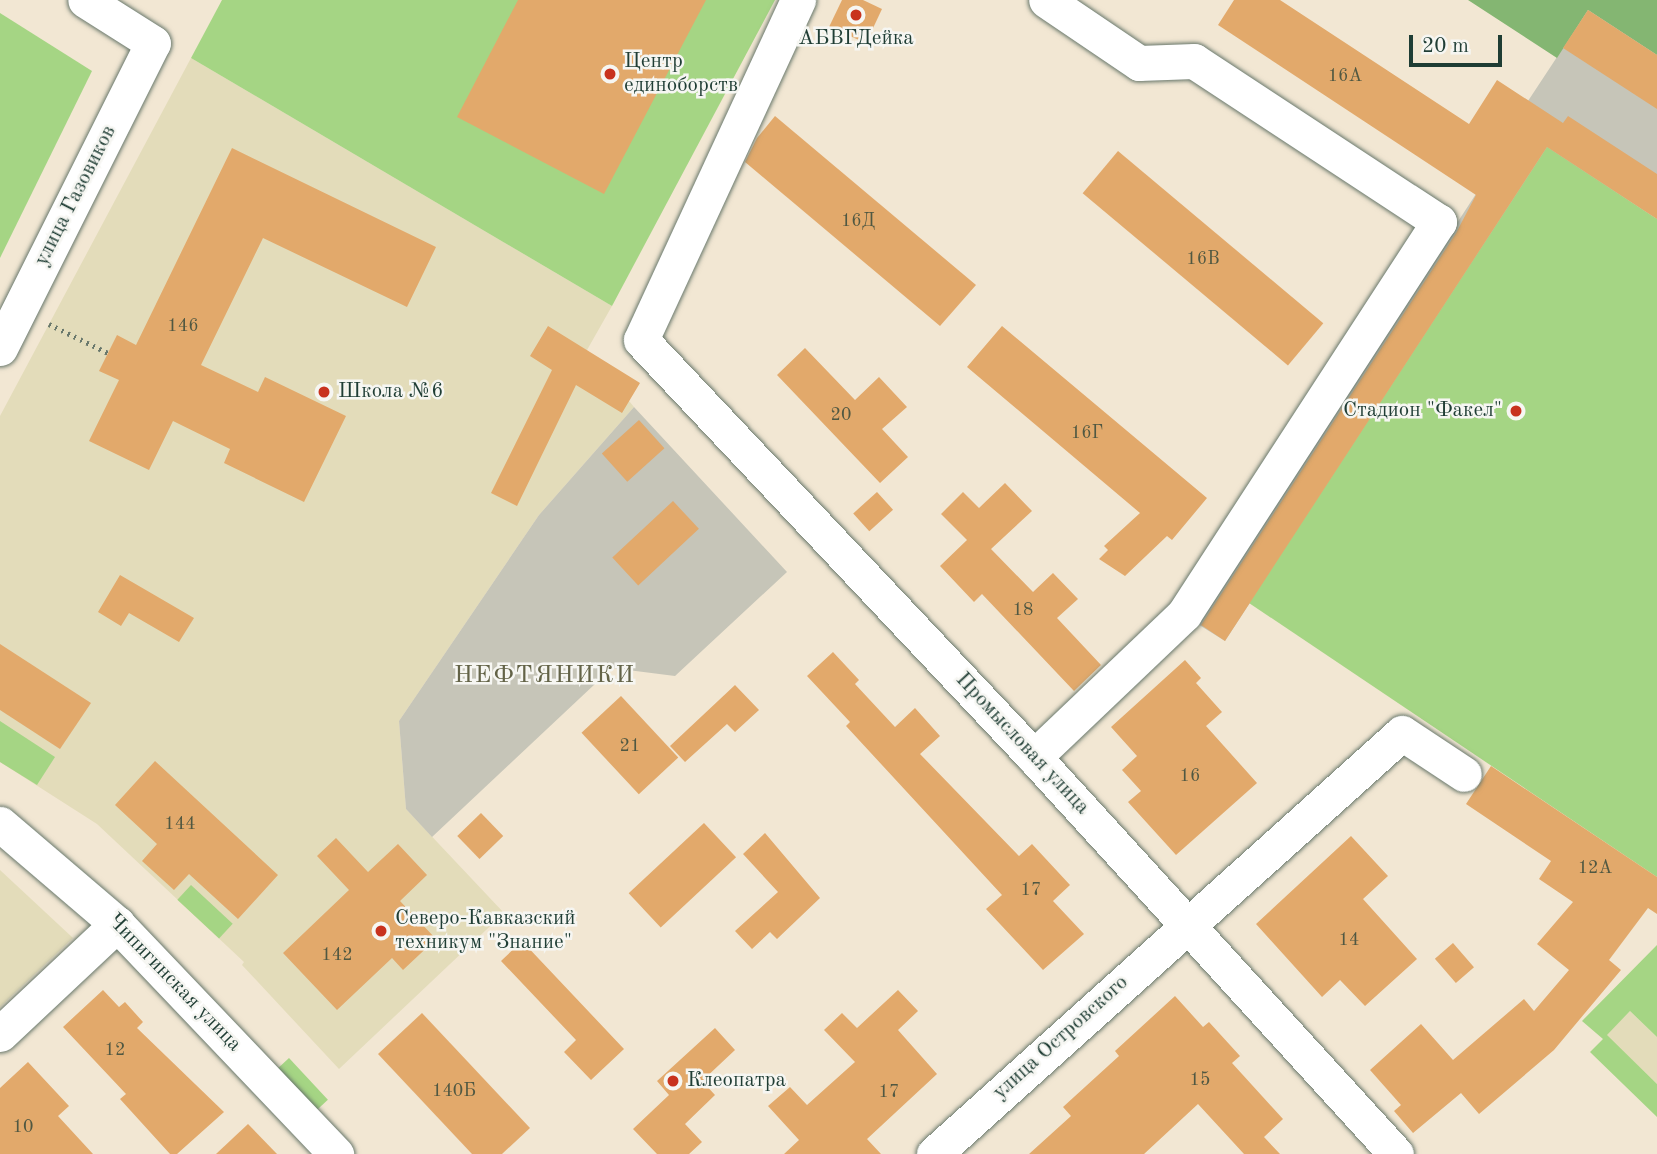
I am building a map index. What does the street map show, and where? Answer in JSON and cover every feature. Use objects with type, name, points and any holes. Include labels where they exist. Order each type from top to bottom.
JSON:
[{"type":"street","name":"улица Газовиков","points":[[0,348],[153,43],[85,0]]},
{"type":"street","name":"Промысловая улица","points":[[798,0],[641,340],[1188,923],[1396,1154]]},
{"type":"street","points":[[1034,757],[1184,614],[1439,222],[1194,61],[1139,62],[1046,0]]},
{"type":"street","name":"улица Островского","points":[[934,1154],[1402,733],[1464,774]]},
{"type":"street","name":"Чипигинская улица","points":[[0,824],[117,924],[336,1154]]},
{"type":"street","points":[[0,1034],[117,924]]},
{"type":"path","points":[[19,310],[108,353]]},
{"type":"shaded area","points":[[1588,10],[1657,55],[1657,219],[1547,148],[1225,641],[1196,623],[1534,105],[1528,101]]},
{"type":"shaded area","name":"Школа №6","points":[[191,58],[612,306],[587,350],[634,407],[539,515],[399,721],[406,809],[504,913],[339,1069],[242,965],[244,962],[97,824],[0,762],[0,416]]},
{"type":"shaded area","points":[[634,407],[787,572],[675,676],[612,668],[432,837],[406,809],[399,721],[539,515]]},
{"type":"shaded area","points":[[0,870],[73,938],[0,1007]]},
{"type":"shaded area","points":[[1630,1011],[1657,1037],[1657,1084],[1606,1035]]},
{"type":"green space","points":[[222,0],[775,0],[612,306],[191,58]]},
{"type":"green space","points":[[1468,0],[1657,0],[1657,55],[1588,10],[1557,58]]},
{"type":"green space","points":[[0,13],[92,71],[0,258]]},
{"type":"green space","name":"Стадион \"Факел\"","points":[[1547,147],[1657,219],[1657,877],[1249,603]]},
{"type":"green space","points":[[0,721],[55,757],[37,785],[0,762]]},
{"type":"green space","points":[[191,885],[233,924],[219,939],[177,900]]},
{"type":"green space","points":[[1657,945],[1657,1037],[1630,1011],[1607,1035],[1657,1084],[1657,1117],[1590,1052],[1603,1039],[1582,1021]]},
{"type":"green space","points":[[289,1058],[328,1100],[315,1112],[276,1070]]},
{"type":"building","name":"Центр единоборств","points":[[518,0],[706,0],[604,194],[457,117]]},
{"type":"building","points":[[842,0],[863,0],[882,9],[866,43],[829,27]]},
{"type":"building","points":[[1234,0],[1280,0],[1469,124],[1497,80],[1563,123],[1568,116],[1657,174],[1657,219],[1547,147],[1225,641],[1201,625],[1456,233],[1476,195],[1218,25]]},
{"type":"building","points":[[1588,10],[1657,55],[1657,109],[1563,48]]},
{"type":"building","points":[[775,116],[976,285],[940,326],[745,162],[757,138]]},
{"type":"building","points":[[232,148],[436,247],[407,307],[263,238],[201,365],[258,392],[265,377],[346,416],[304,502],[224,463],[230,449],[173,421],[149,470],[89,441],[119,380],[99,371],[117,335],[136,345]]},
{"type":"building","points":[[1118,151],[1323,323],[1288,365],[1083,193]]},
{"type":"building","points":[[548,326],[640,383],[622,413],[576,385],[517,506],[491,493],[552,370],[530,356]]},
{"type":"building","points":[[1002,326],[1207,498],[1172,540],[1167,536],[1125,576],[1099,559],[1108,550],[1104,546],[1140,513],[967,367]]},
{"type":"building","points":[[805,348],[855,400],[879,377],[907,407],[882,429],[908,457],[880,483],[777,375]]},
{"type":"building","points":[[639,420],[664,448],[627,482],[602,453]]},
{"type":"building","points":[[1005,483],[1032,511],[991,549],[1033,592],[1053,573],[1078,599],[1057,618],[1101,665],[1074,691],[982,594],[974,602],[940,566],[967,540],[941,514],[963,492],[979,508]]},
{"type":"building","points":[[877,492],[893,510],[869,531],[853,513]]},
{"type":"building","points":[[673,501],[699,529],[638,585],[612,558]]},
{"type":"building","points":[[120,575],[194,618],[179,642],[129,613],[121,626],[98,612]]},
{"type":"building","points":[[0,644],[91,703],[60,749],[0,710]]},
{"type":"building","points":[[833,652],[859,680],[855,684],[895,727],[915,708],[940,736],[920,754],[1019,856],[1032,844],[1070,885],[1053,901],[1084,934],[1043,970],[986,909],[1002,895],[846,726],[850,722],[807,676]]},
{"type":"building","points":[[1185,660],[1201,678],[1196,683],[1222,712],[1206,726],[1257,783],[1176,855],[1128,802],[1141,791],[1122,770],[1137,756],[1111,727]]},
{"type":"building","points":[[735,685],[759,710],[735,732],[727,724],[685,762],[670,746]]},
{"type":"building","points":[[621,696],[678,757],[639,794],[582,733]]},
{"type":"building","points":[[155,761],[278,875],[238,919],[189,874],[174,890],[142,861],[157,844],[115,805]]},
{"type":"building","points":[[1491,766],[1657,877],[1657,914],[1648,908],[1609,960],[1621,970],[1554,1050],[1479,1114],[1461,1093],[1413,1133],[1394,1111],[1401,1105],[1370,1070],[1421,1024],[1453,1060],[1524,999],[1534,1011],[1569,970],[1537,944],[1573,902],[1539,879],[1551,861],[1466,804]]},
{"type":"building","points":[[481,813],[503,836],[479,859],[457,836]]},
{"type":"building","points":[[704,823],[736,857],[661,928],[629,893]]},
{"type":"building","points":[[765,833],[820,898],[777,939],[770,932],[752,949],[735,931],[778,892],[743,854]]},
{"type":"building","points":[[1351,836],[1388,876],[1363,899],[1417,959],[1365,1006],[1340,980],[1322,997],[1256,924]]},
{"type":"building","points":[[336,838],[368,872],[398,844],[427,875],[400,901],[436,939],[403,970],[392,958],[337,1010],[283,953],[349,890],[317,856]]},
{"type":"building","points":[[522,941],[624,1049],[591,1080],[564,1052],[576,1040],[501,961]]},
{"type":"building","points":[[1453,943],[1474,967],[1456,983],[1435,959]]},
{"type":"building","points":[[103,990],[119,1007],[125,1002],[143,1022],[137,1028],[224,1112],[177,1154],[170,1154],[120,1099],[126,1094],[63,1027]]},
{"type":"building","points":[[898,990],[918,1011],[898,1030],[937,1074],[867,1139],[881,1154],[784,1154],[799,1140],[768,1106],[790,1087],[807,1105],[855,1062],[824,1030],[842,1013],[857,1028]]},
{"type":"building","points":[[1175,996],[1203,1027],[1209,1022],[1240,1056],[1232,1063],[1283,1119],[1264,1137],[1280,1154],[1244,1154],[1198,1104],[1144,1154],[1029,1154],[1071,1116],[1063,1107],[1119,1056],[1115,1051]]},
{"type":"building","points":[[422,1013],[530,1128],[502,1154],[472,1154],[378,1054]]},
{"type":"building","points":[[715,1028],[735,1050],[702,1081],[715,1095],[685,1124],[702,1142],[689,1154],[657,1154],[633,1129],[669,1095],[657,1081]]},
{"type":"building","points":[[28,1062],[69,1106],[58,1116],[93,1154],[0,1154],[0,1088]]},
{"type":"building","points":[[248,1124],[277,1154],[216,1154]]},
{"type":"place","name":"АБВГДейка","points":[[856,15]]},
{"type":"place","name":"Центр единоборств","points":[[610,74]]},
{"type":"place","name":"Школа №6","points":[[324,392]]},
{"type":"place","name":"Стадион \"Факел\"","points":[[1516,411]]},
{"type":"place","name":"Северо-Кавказский техникум \"Знание\"","points":[[381,931]]},
{"type":"place","name":"Клеопатра","points":[[673,1081]]},
{"type":"district","name":"НЕФТЯНИКИ","points":[[545,677]]}]
